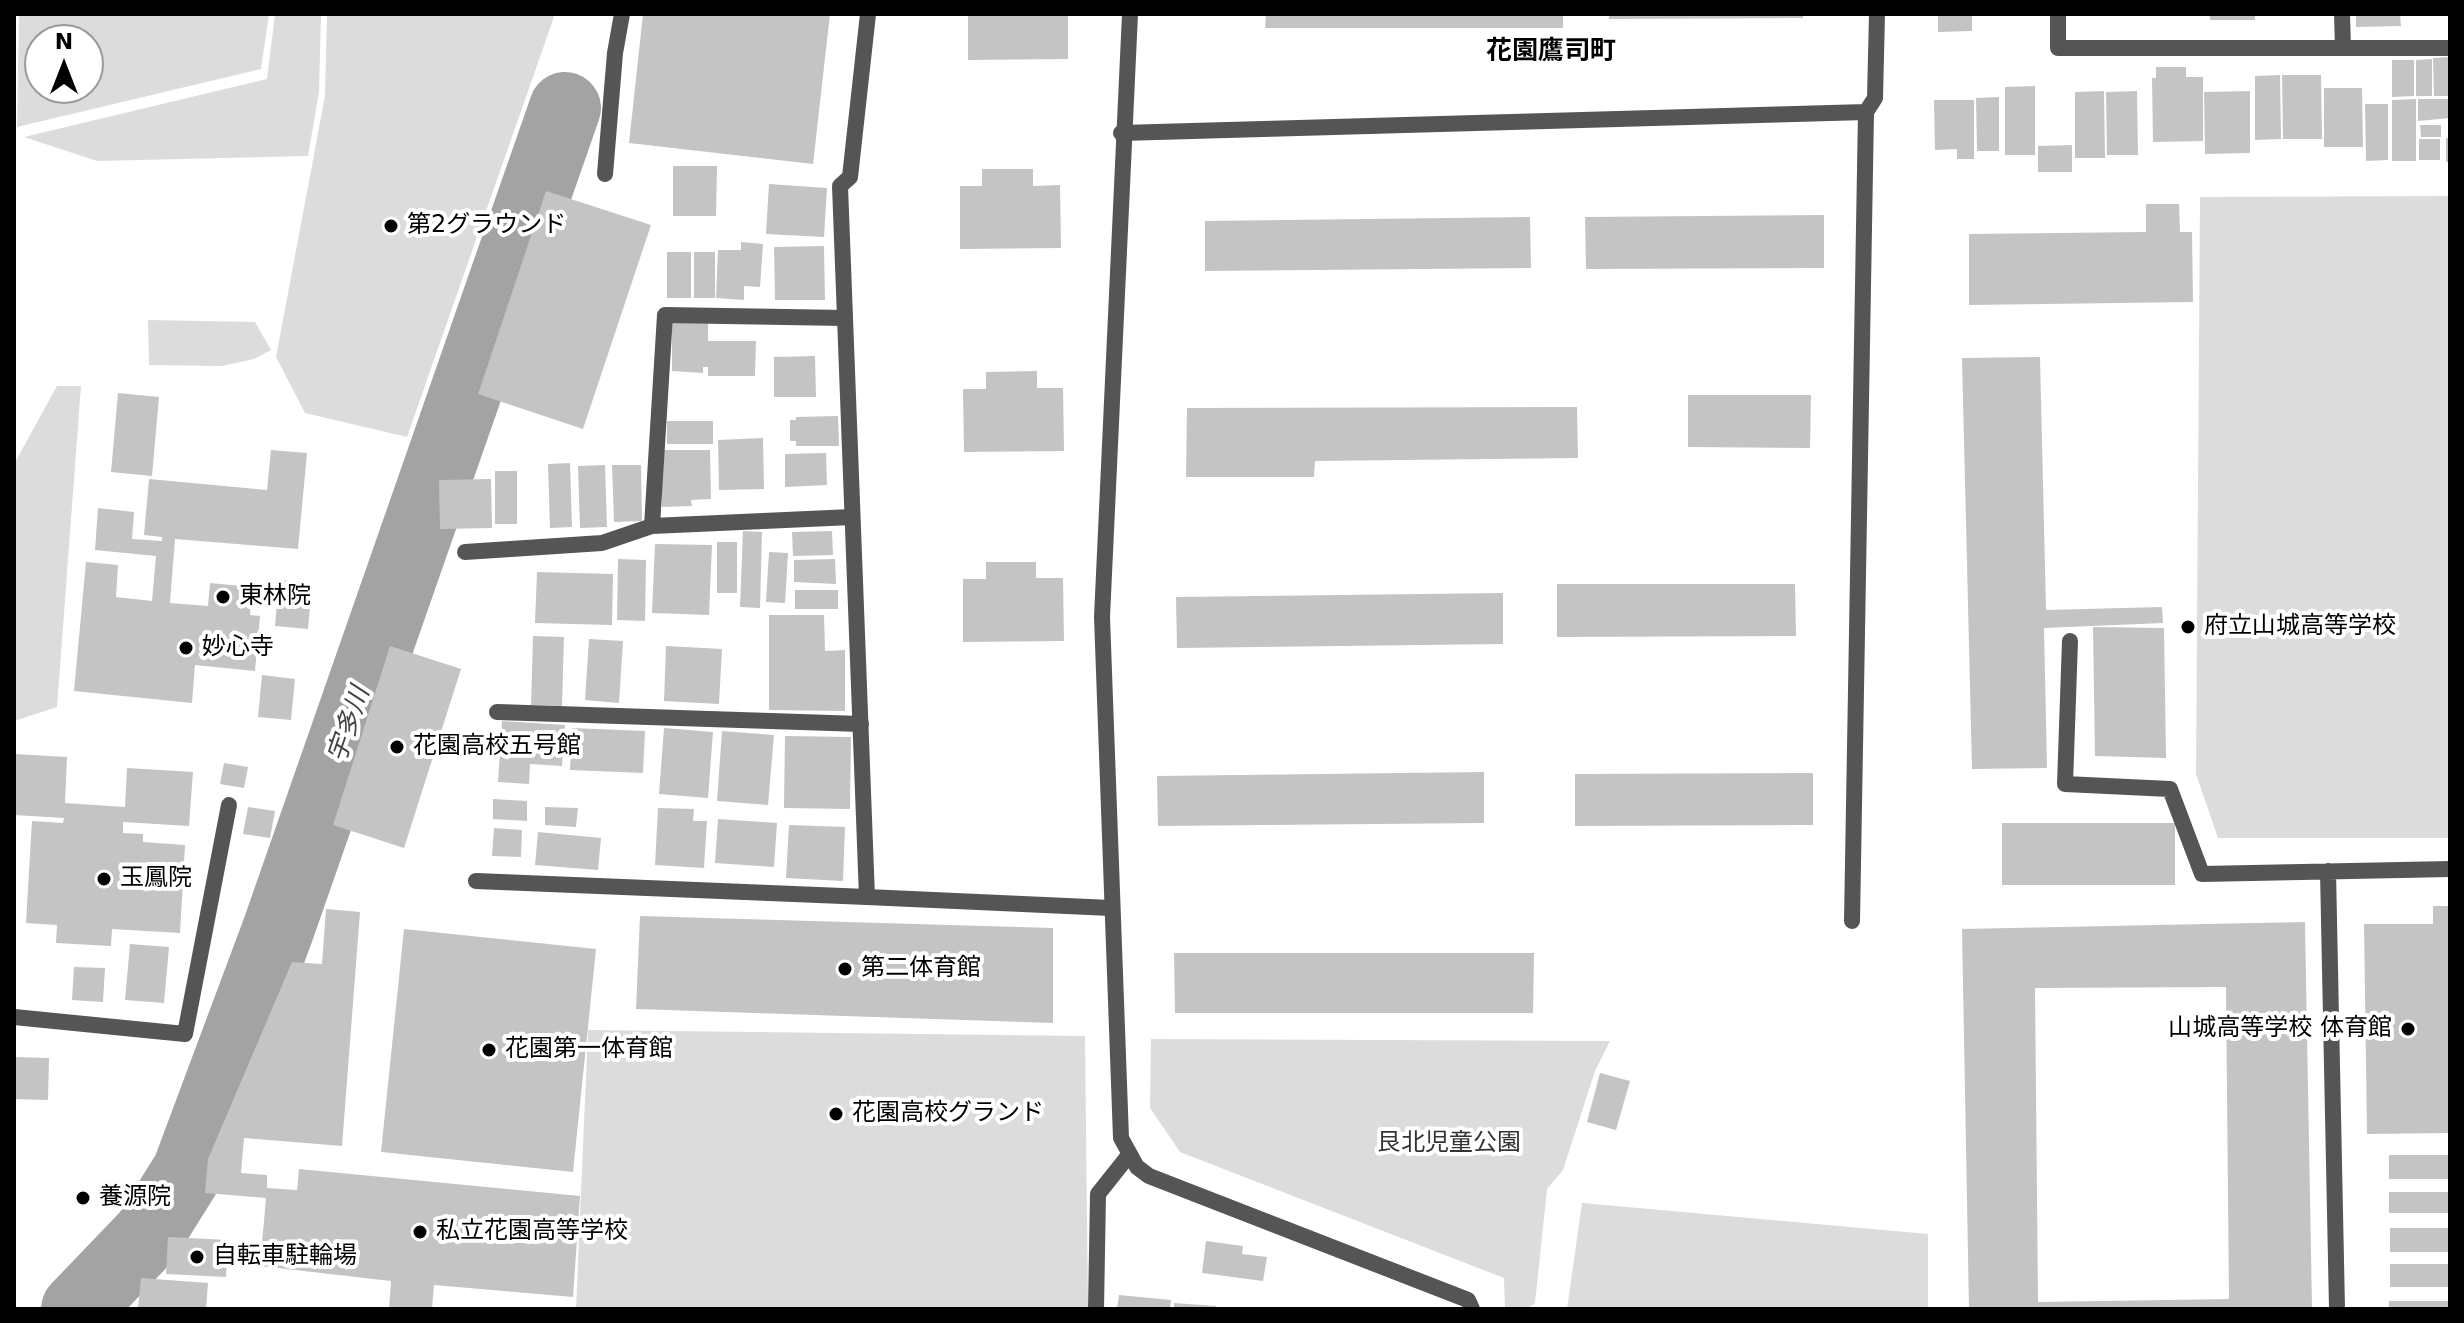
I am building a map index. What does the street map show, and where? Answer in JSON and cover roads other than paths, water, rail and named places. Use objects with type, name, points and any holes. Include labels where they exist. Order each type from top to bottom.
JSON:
[{"type":"street","points":[[605,174],[615,53],[622,14]]},
{"type":"street","points":[[867,897],[840,186],[850,177],[868,14]]},
{"type":"street","points":[[1130,14],[1121,133],[1102,617],[1118,1118],[1129,1155],[1149,1176],[1468,1300],[1472,1309]]},
{"type":"street","points":[[1852,921],[1866,112],[1875,98],[1877,14]]},
{"type":"street","points":[[2058,14],[2058,48],[2450,48]]},
{"type":"street","points":[[2342,14],[2343,48]]},
{"type":"street","points":[[1121,133],[1866,112]]},
{"type":"street","points":[[652,526],[665,315],[845,318]]},
{"type":"street","points":[[465,552],[602,543],[652,526],[852,517]]},
{"type":"street","points":[[2070,641],[2065,784],[2170,789],[2202,874],[2450,869]]},
{"type":"street","points":[[497,712],[861,724]]},
{"type":"street","points":[[14,1017],[185,1034],[229,805]]},
{"type":"street","points":[[2328,871],[2337,1309]]},
{"type":"street","points":[[476,881],[1111,908]]},
{"type":"street","points":[[1096,1309],[1098,1194],[1129,1155]]},
{"type":"waterway","name":"宇多川","points":[[77,1309],[148,1235],[188,1171],[278,930],[565,108]]},
{"type":"place","name":"第2グラウンド","points":[[391,226]]},
{"type":"place","name":"東林院","points":[[223,597]]},
{"type":"place","name":"府立山城高等学校","points":[[2188,627]]},
{"type":"place","name":"妙心寺","points":[[186,648]]},
{"type":"place","name":"花園高校五号館","points":[[397,747]]},
{"type":"place","name":"玉鳳院","points":[[104,879]]},
{"type":"place","name":"第二体育館","points":[[845,969]]},
{"type":"place","name":"山城高等学校 体育館","points":[[2408,1029]]},
{"type":"place","name":"花園第一体育館","points":[[489,1050]]},
{"type":"place","name":"花園高校グランド","points":[[836,1114]]},
{"type":"place","name":"養源院","points":[[83,1198]]},
{"type":"place","name":"私立花園高等学校","points":[[420,1232]]},
{"type":"place","name":"自転車駐輪場","points":[[197,1257]]},
{"type":"district","name":"花園鷹司町","points":[[1551,52]]},
{"type":"park label","name":"艮北児童公園","points":[[1449,1144]]}]
